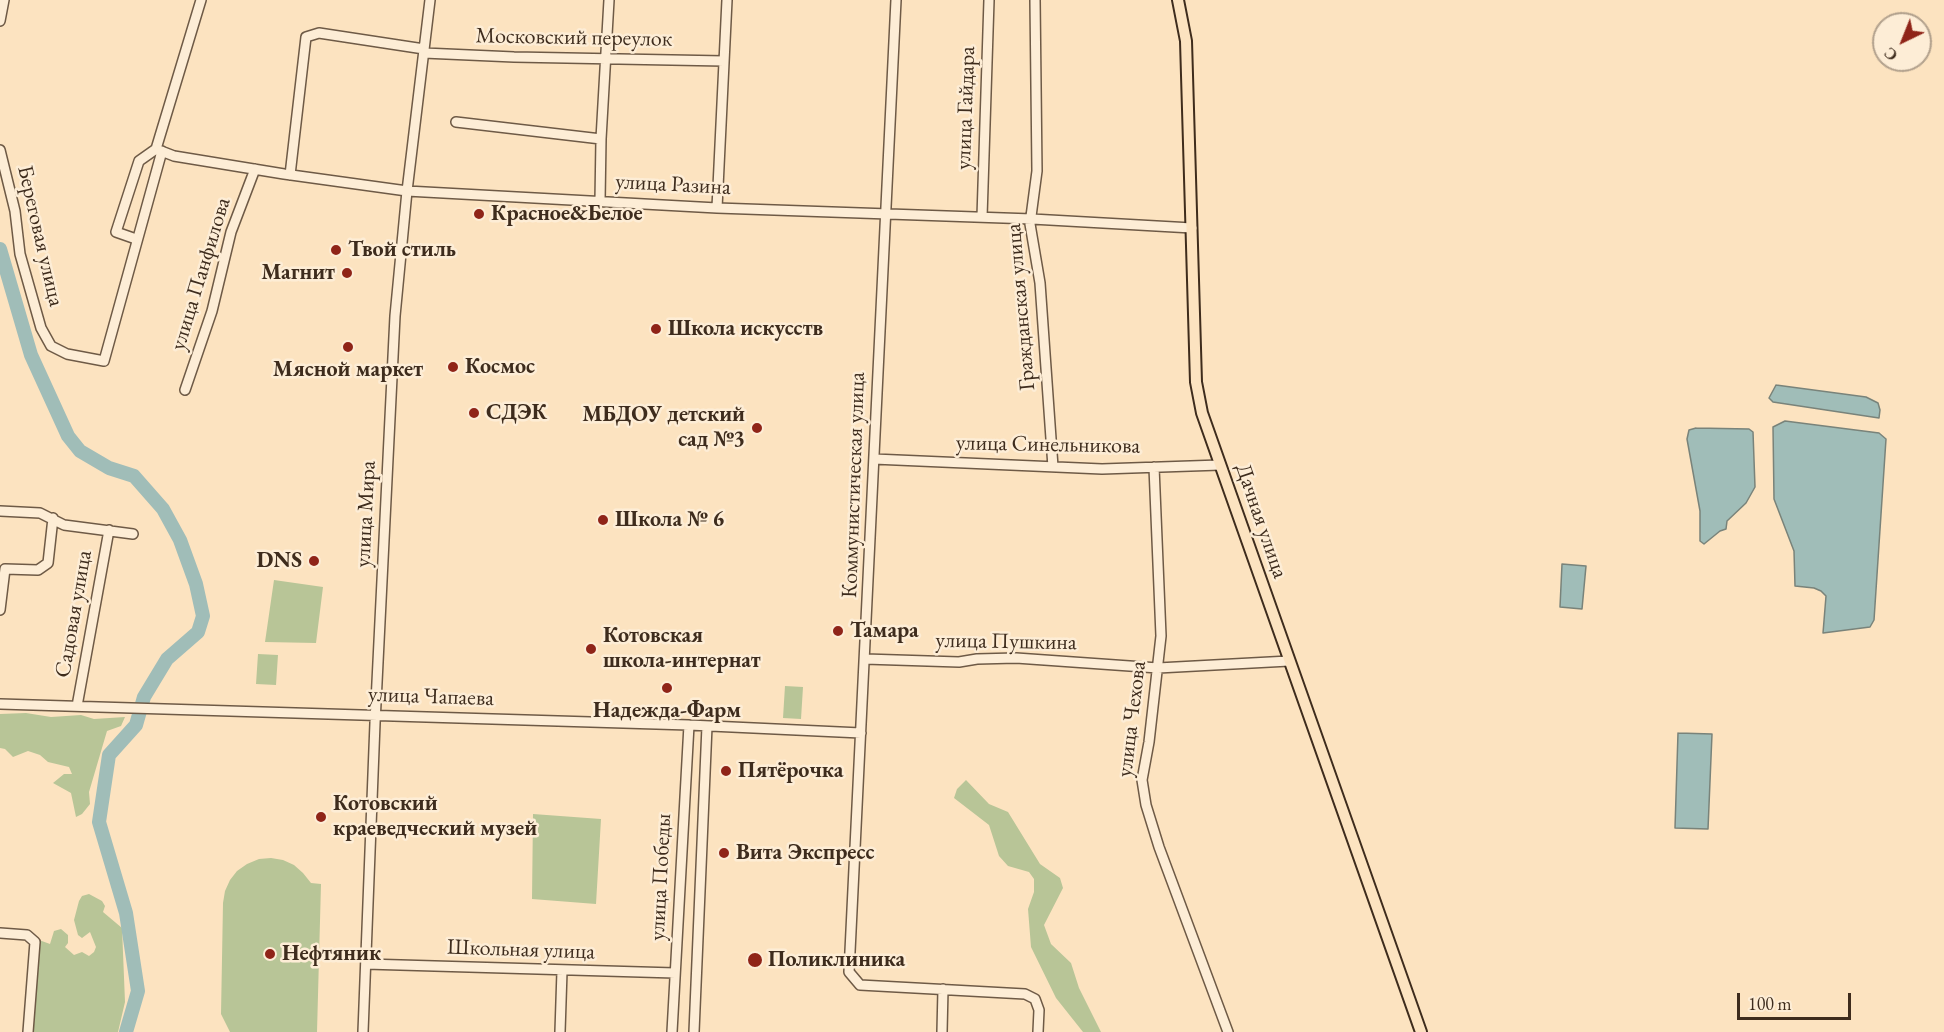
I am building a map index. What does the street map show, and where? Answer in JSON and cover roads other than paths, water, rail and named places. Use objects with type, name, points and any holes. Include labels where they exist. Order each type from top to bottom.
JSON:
[{"type":"main road","name":"Дачная улица","points":[[1178,0],[1186,40],[1196,382],[1202,413],[1421,1032]]},
{"type":"street","points":[[0,21],[4,0]]},
{"type":"street","points":[[159,150],[138,161],[116,232],[136,239],[201,0]]},
{"type":"street","name":"улица Мира","points":[[363,1032],[375,714],[395,316],[407,191],[430,0]]},
{"type":"street","points":[[600,201],[601,138],[609,0]]},
{"type":"street","points":[[717,208],[727,0]]},
{"type":"street","name":"Коммунистическая улица","points":[[896,0],[849,972],[860,985],[943,989]]},
{"type":"street","name":"улица Гайдара","points":[[982,217],[989,0]]},
{"type":"street","name":"Гражданская улица","points":[[1035,0],[1037,171],[1032,245],[1040,283],[1053,467]]},
{"type":"street","name":"Московский переулок","points":[[290,175],[306,37],[319,33],[424,51],[514,57],[724,61]]},
{"type":"street","points":[[456,122],[601,138]]},
{"type":"street","name":"Береговая улица","points":[[0,150],[15,211],[20,254],[41,328],[51,346],[67,354],[104,361],[136,239]]},
{"type":"street","name":"улица Разина","points":[[159,150],[174,156],[407,191],[717,208],[1032,219],[1192,228]]},
{"type":"street","name":"улица Панфилова","points":[[185,390],[212,311],[231,232],[255,169]]},
{"type":"street","name":"улица Синельникова","points":[[874,459],[1102,469],[1220,465]]},
{"type":"street","name":"улица Чехова","points":[[1154,467],[1161,636],[1149,742],[1142,780],[1146,805],[1159,848],[1228,1032]]},
{"type":"street","points":[[0,511],[40,513],[64,525],[133,534]]},
{"type":"street","points":[[0,610],[5,569],[38,570],[48,563],[53,518]]},
{"type":"street","name":"Садовая улица","points":[[77,706],[109,530]]},
{"type":"street","name":"улица Пушкина","points":[[865,659],[959,662],[1017,658],[1158,668],[1289,660]]},
{"type":"street","name":"улица Чапаева","points":[[0,704],[375,714],[861,733]]},
{"type":"street","name":"улица Победы","points":[[672,1032],[689,725]]},
{"type":"street","name":"улица Победы","points":[[694,1032],[707,726]]},
{"type":"street","points":[[0,933],[27,934],[35,942],[28,1032]]},
{"type":"street","name":"Школьная улица","points":[[366,964],[675,974]]},
{"type":"street","points":[[560,1032],[562,971]]},
{"type":"street","points":[[942,1032],[943,989],[1025,994],[1035,999],[1039,1010],[1038,1032]]},
{"type":"water","points":[[1776,385],[1866,397],[1878,403],[1879,418],[1773,402],[1769,398]]},
{"type":"water","points":[[1785,421],[1879,433],[1886,439],[1874,620],[1870,627],[1823,633],[1826,596],[1814,588],[1795,586],[1794,551],[1774,499],[1773,427]]},
{"type":"water","points":[[1696,428],[1749,429],[1753,432],[1755,487],[1746,503],[1727,521],[1726,529],[1704,544],[1700,541],[1700,511],[1687,439],[1689,430]]},
{"type":"water","points":[[1562,564],[1586,566],[1582,609],[1560,607]]},
{"type":"water","points":[[1678,733],[1712,734],[1708,829],[1675,828]]},
{"type":"waterway","points":[[0,249],[31,355],[68,436],[80,451],[109,468],[134,476],[163,509],[180,540],[196,584],[203,616],[198,632],[167,659],[144,697],[136,725],[109,755],[99,822],[126,913],[138,991],[126,1032]]},
{"type":"place","name":"Красное&Белое","points":[[479,214]]},
{"type":"place","name":"Твой стиль","points":[[336,250]]},
{"type":"place","name":"Магнит","points":[[347,273]]},
{"type":"place","name":"Школа искусств","points":[[656,329]]},
{"type":"place","name":"Мясной маркет","points":[[348,347]]},
{"type":"place","name":"Космос","points":[[453,367]]},
{"type":"place","name":"СДЭК","points":[[474,413]]},
{"type":"place","name":"МБДОУ детский сад №3","points":[[757,428]]},
{"type":"place","name":"Школа № 6","points":[[603,520]]},
{"type":"place","name":"DNS","points":[[314,561]]},
{"type":"place","name":"Тамара","points":[[838,631]]},
{"type":"place","name":"Котовская школа-интернат","points":[[591,649]]},
{"type":"place","name":"Надежда-Фарм","points":[[667,688]]},
{"type":"place","name":"Пятёрочка","points":[[726,771]]},
{"type":"place","name":"Котовский краеведческий музей","points":[[321,817]]},
{"type":"place","name":"Вита Экспресс","points":[[724,853]]},
{"type":"place","name":"Нефтяник","points":[[270,954]]},
{"type":"place","name":"Поликлиника","points":[[755,960]]}]
